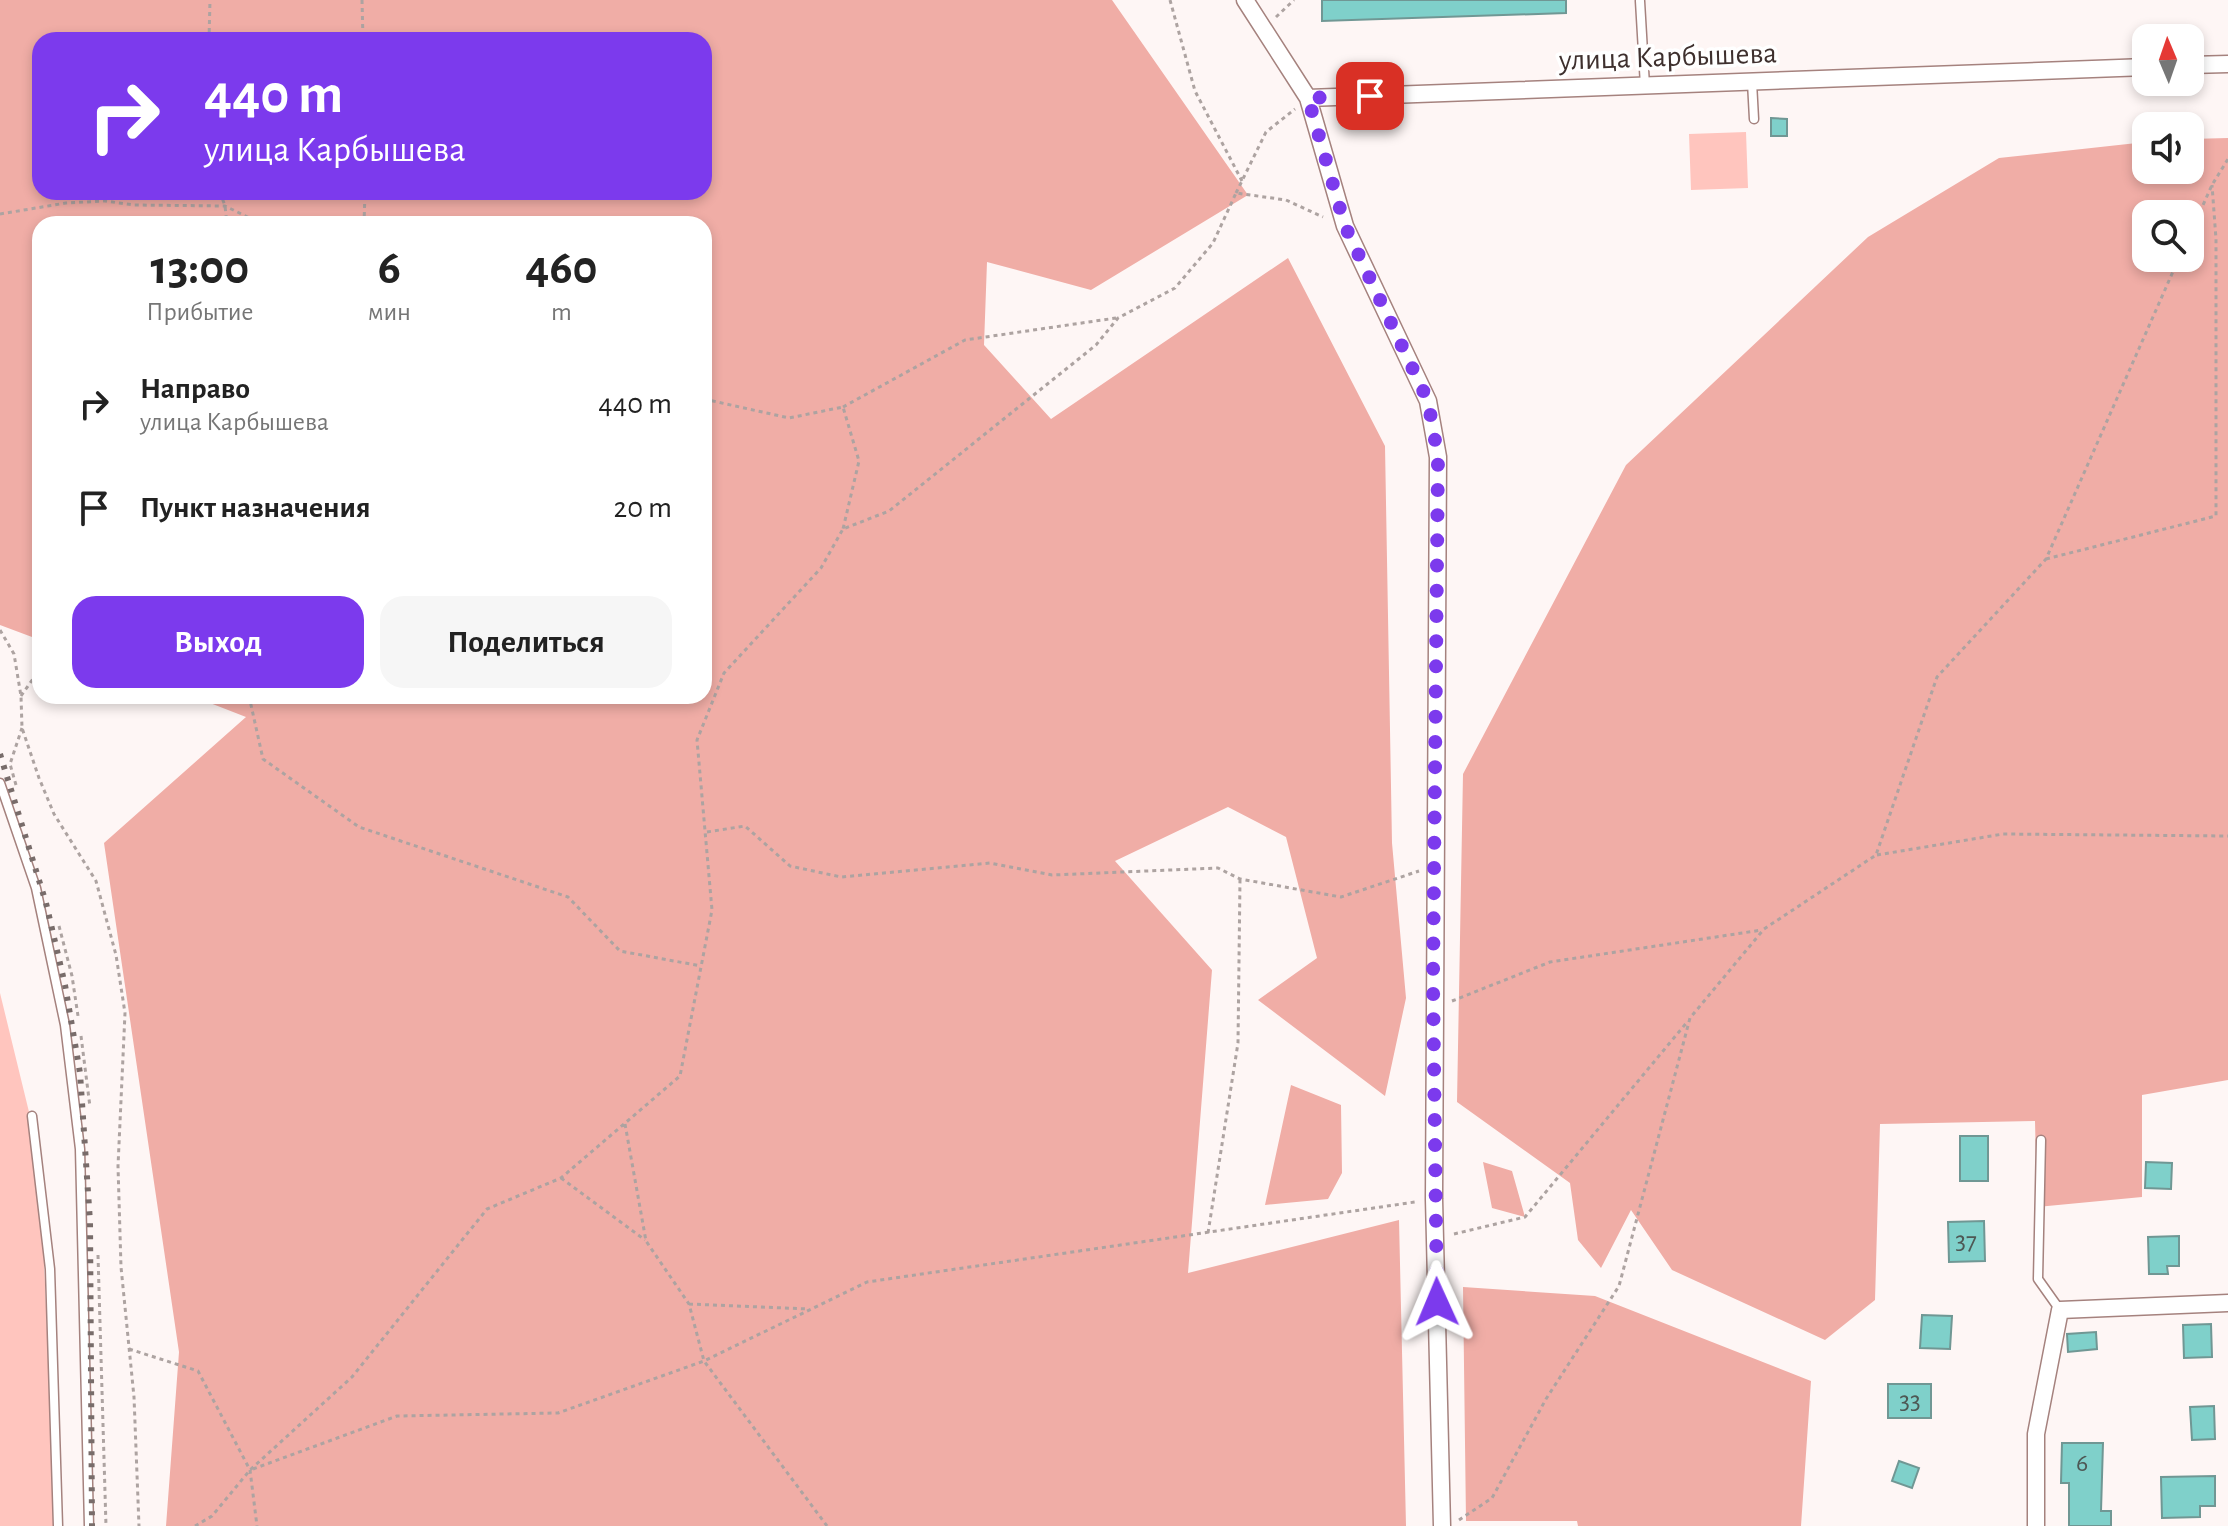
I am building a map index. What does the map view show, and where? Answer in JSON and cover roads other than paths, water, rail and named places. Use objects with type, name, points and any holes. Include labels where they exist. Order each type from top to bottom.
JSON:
[{"type":"street","points":[[1245,0],[1308,98],[1345,226],[1428,401],[1438,457],[1433,1008],[1442,1526]]},
{"type":"street","points":[[2204,65],[2228,64]]},
{"type":"street","name":"улица Карбышева","points":[[1308,98],[2132,68]]},
{"type":"street","points":[[2036,1526],[2036,1434],[2060,1310],[2228,1303]]},
{"type":"lane","points":[[1640,1],[1645,86]]},
{"type":"lane","points":[[1752,82],[1754,119]]},
{"type":"lane","points":[[0,783],[36,888],[65,1025],[80,1149],[89,1526]]},
{"type":"lane","points":[[32,1116],[50,1269],[58,1526]]},
{"type":"lane","points":[[2041,1140],[2038,1279],[2060,1310]]},
{"type":"railway","points":[[0,754],[46,903],[65,985],[80,1073],[90,1222],[92,1526]]}]
